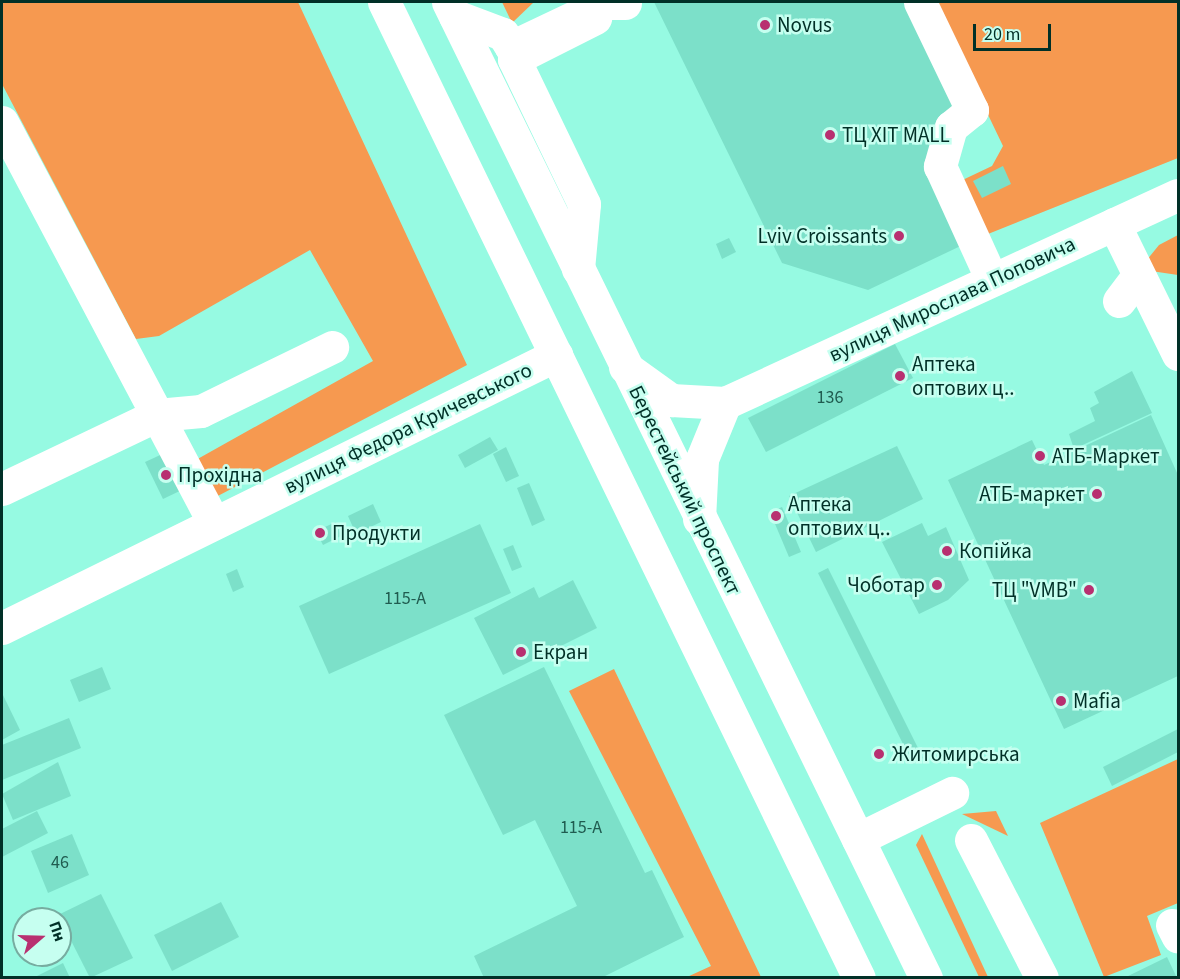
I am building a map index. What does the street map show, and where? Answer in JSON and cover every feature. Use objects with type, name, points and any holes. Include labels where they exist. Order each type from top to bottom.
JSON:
[{"type":"main road","points":[[384,2],[859,978]]},
{"type":"main road","points":[[920,2],[972,110],[951,127],[940,166],[992,280]]},
{"type":"main road","points":[[452,9],[503,34],[510,47],[593,13]]},
{"type":"main road","name":"Берестейський проспект","points":[[452,9],[699,519],[926,978]]},
{"type":"main road","points":[[578,269],[584,204],[514,59],[593,13]]},
{"type":"main road","points":[[5,136],[214,523]]},
{"type":"main road","name":"вулиця Мирослава Поповича","points":[[625,367],[671,400],[725,403],[773,365],[992,280],[1179,195]]},
{"type":"main road","points":[[1114,225],[1129,288],[1179,354]]},
{"type":"main road","points":[[2,489],[157,415],[201,411],[332,347]]},
{"type":"main road","name":"вулиця Федора Кричевського","points":[[2,628],[556,355]]},
{"type":"main road","points":[[699,519],[702,459],[725,403]]},
{"type":"main road","points":[[858,839],[952,793]]},
{"type":"main road","points":[[971,840],[1042,978]]},
{"type":"shaded area","points":[[2,2],[298,2],[467,365],[212,499],[194,461],[373,361],[310,250],[159,336],[136,339],[2,84]]},
{"type":"shaded area","points":[[502,2],[534,2],[512,23]]},
{"type":"shaded area","points":[[934,2],[1178,2],[1178,158],[978,238],[952,185],[992,166],[1003,146]]},
{"type":"shaded area","points":[[1178,235],[1178,275],[1151,271],[1146,261],[1159,245]]},
{"type":"shaded area","points":[[614,669],[761,977],[687,977],[711,966],[569,691]]},
{"type":"shaded area","points":[[1178,759],[1178,903],[1147,916],[1161,955],[1104,977],[1040,823]]},
{"type":"shaded area","points":[[996,811],[1008,836],[962,814]]},
{"type":"shaded area","points":[[922,834],[988,977],[979,977],[916,845]]},
{"type":"building","name":"ТЦ ХІТ MALL","points":[[654,2],[909,2],[959,106],[943,120],[969,242],[868,290],[782,263]]},
{"type":"building","points":[[1003,166],[1011,184],[982,198],[973,181]]},
{"type":"building","points":[[729,238],[736,252],[722,259],[716,244]]},
{"type":"building","points":[[895,344],[913,378],[766,452],[748,418]]},
{"type":"building","points":[[1132,371],[1152,413],[1074,449],[1069,434],[1095,421],[1090,408],[1099,403],[1094,392]]},
{"type":"building","name":"ТЦ \"VMB\"","points":[[1151,415],[1178,475],[1178,676],[1064,729],[948,480],[1032,440],[1044,465]]},
{"type":"building","points":[[490,437],[498,450],[465,468],[458,455]]},
{"type":"building","points":[[897,446],[923,499],[816,552],[789,496]]},
{"type":"building","points":[[506,447],[519,476],[506,482],[493,454]]},
{"type":"building","name":"Прохідна","points":[[169,451],[186,488],[163,499],[145,462]]},
{"type":"building","points":[[529,483],[545,520],[532,526],[517,488]]},
{"type":"building","points":[[373,504],[381,522],[356,534],[348,516]]},
{"type":"building","points":[[782,507],[801,552],[789,557],[770,512]]},
{"type":"building","points":[[336,522],[341,536],[323,545],[316,531]]},
{"type":"building","points":[[922,523],[928,536],[946,527],[969,580],[948,600],[919,614],[882,542]]},
{"type":"building","points":[[480,524],[511,593],[329,674],[299,606]]},
{"type":"building","points":[[513,545],[522,567],[512,571],[503,549]]},
{"type":"building","points":[[828,568],[923,758],[913,764],[818,573]]},
{"type":"building","points":[[237,569],[244,587],[233,592],[226,574]]},
{"type":"building","name":"Екран","points":[[573,580],[597,628],[503,675],[474,618],[534,587],[539,598]]},
{"type":"building","points":[[102,667],[111,689],[79,702],[70,680]]},
{"type":"building","points":[[544,667],[645,873],[652,870],[684,937],[601,978],[484,978],[474,956],[577,906],[535,820],[503,835],[444,715]]},
{"type":"building","points":[[2,693],[20,730],[2,740]]},
{"type":"building","points":[[69,718],[81,748],[2,780],[2,745]]},
{"type":"building","points":[[1178,729],[1178,752],[1112,786],[1103,767]]},
{"type":"building","points":[[58,762],[71,796],[13,820],[2,794]]},
{"type":"building","points":[[37,811],[48,833],[2,857],[2,829]]},
{"type":"building","points":[[72,834],[89,875],[48,893],[31,851]]},
{"type":"building","points":[[101,894],[133,958],[90,978],[72,943],[72,908]]},
{"type":"building","points":[[221,902],[239,937],[172,971],[154,935]]},
{"type":"building","points":[[1167,957],[1177,978],[1124,978]]},
{"type":"building","points":[[55,967],[65,967],[70,978],[33,978]]},
{"type":"place","name":"Novus","points":[[765,25]]},
{"type":"place","name":"ТЦ ХІТ MALL","points":[[830,135]]},
{"type":"place","name":"Lviv Croissants","points":[[899,236]]},
{"type":"place","name":"Аптека оптових ц..","points":[[900,376]]},
{"type":"place","name":"АТБ-Маркет","points":[[1040,456]]},
{"type":"place","name":"Прохідна","points":[[166,475]]},
{"type":"place","name":"АТБ-маркет","points":[[1097,494]]},
{"type":"place","name":"Аптека оптових ц‥","points":[[776,516]]},
{"type":"place","name":"Продукти","points":[[320,533]]},
{"type":"place","name":"Копійка","points":[[947,551]]},
{"type":"place","name":"Чоботар","points":[[937,585]]},
{"type":"place","name":"ТЦ \"VMB\"","points":[[1089,590]]},
{"type":"place","name":"Екран","points":[[521,652]]},
{"type":"place","name":"Mafia","points":[[1061,701]]},
{"type":"place","name":"Житомирська","points":[[879,754]]}]
